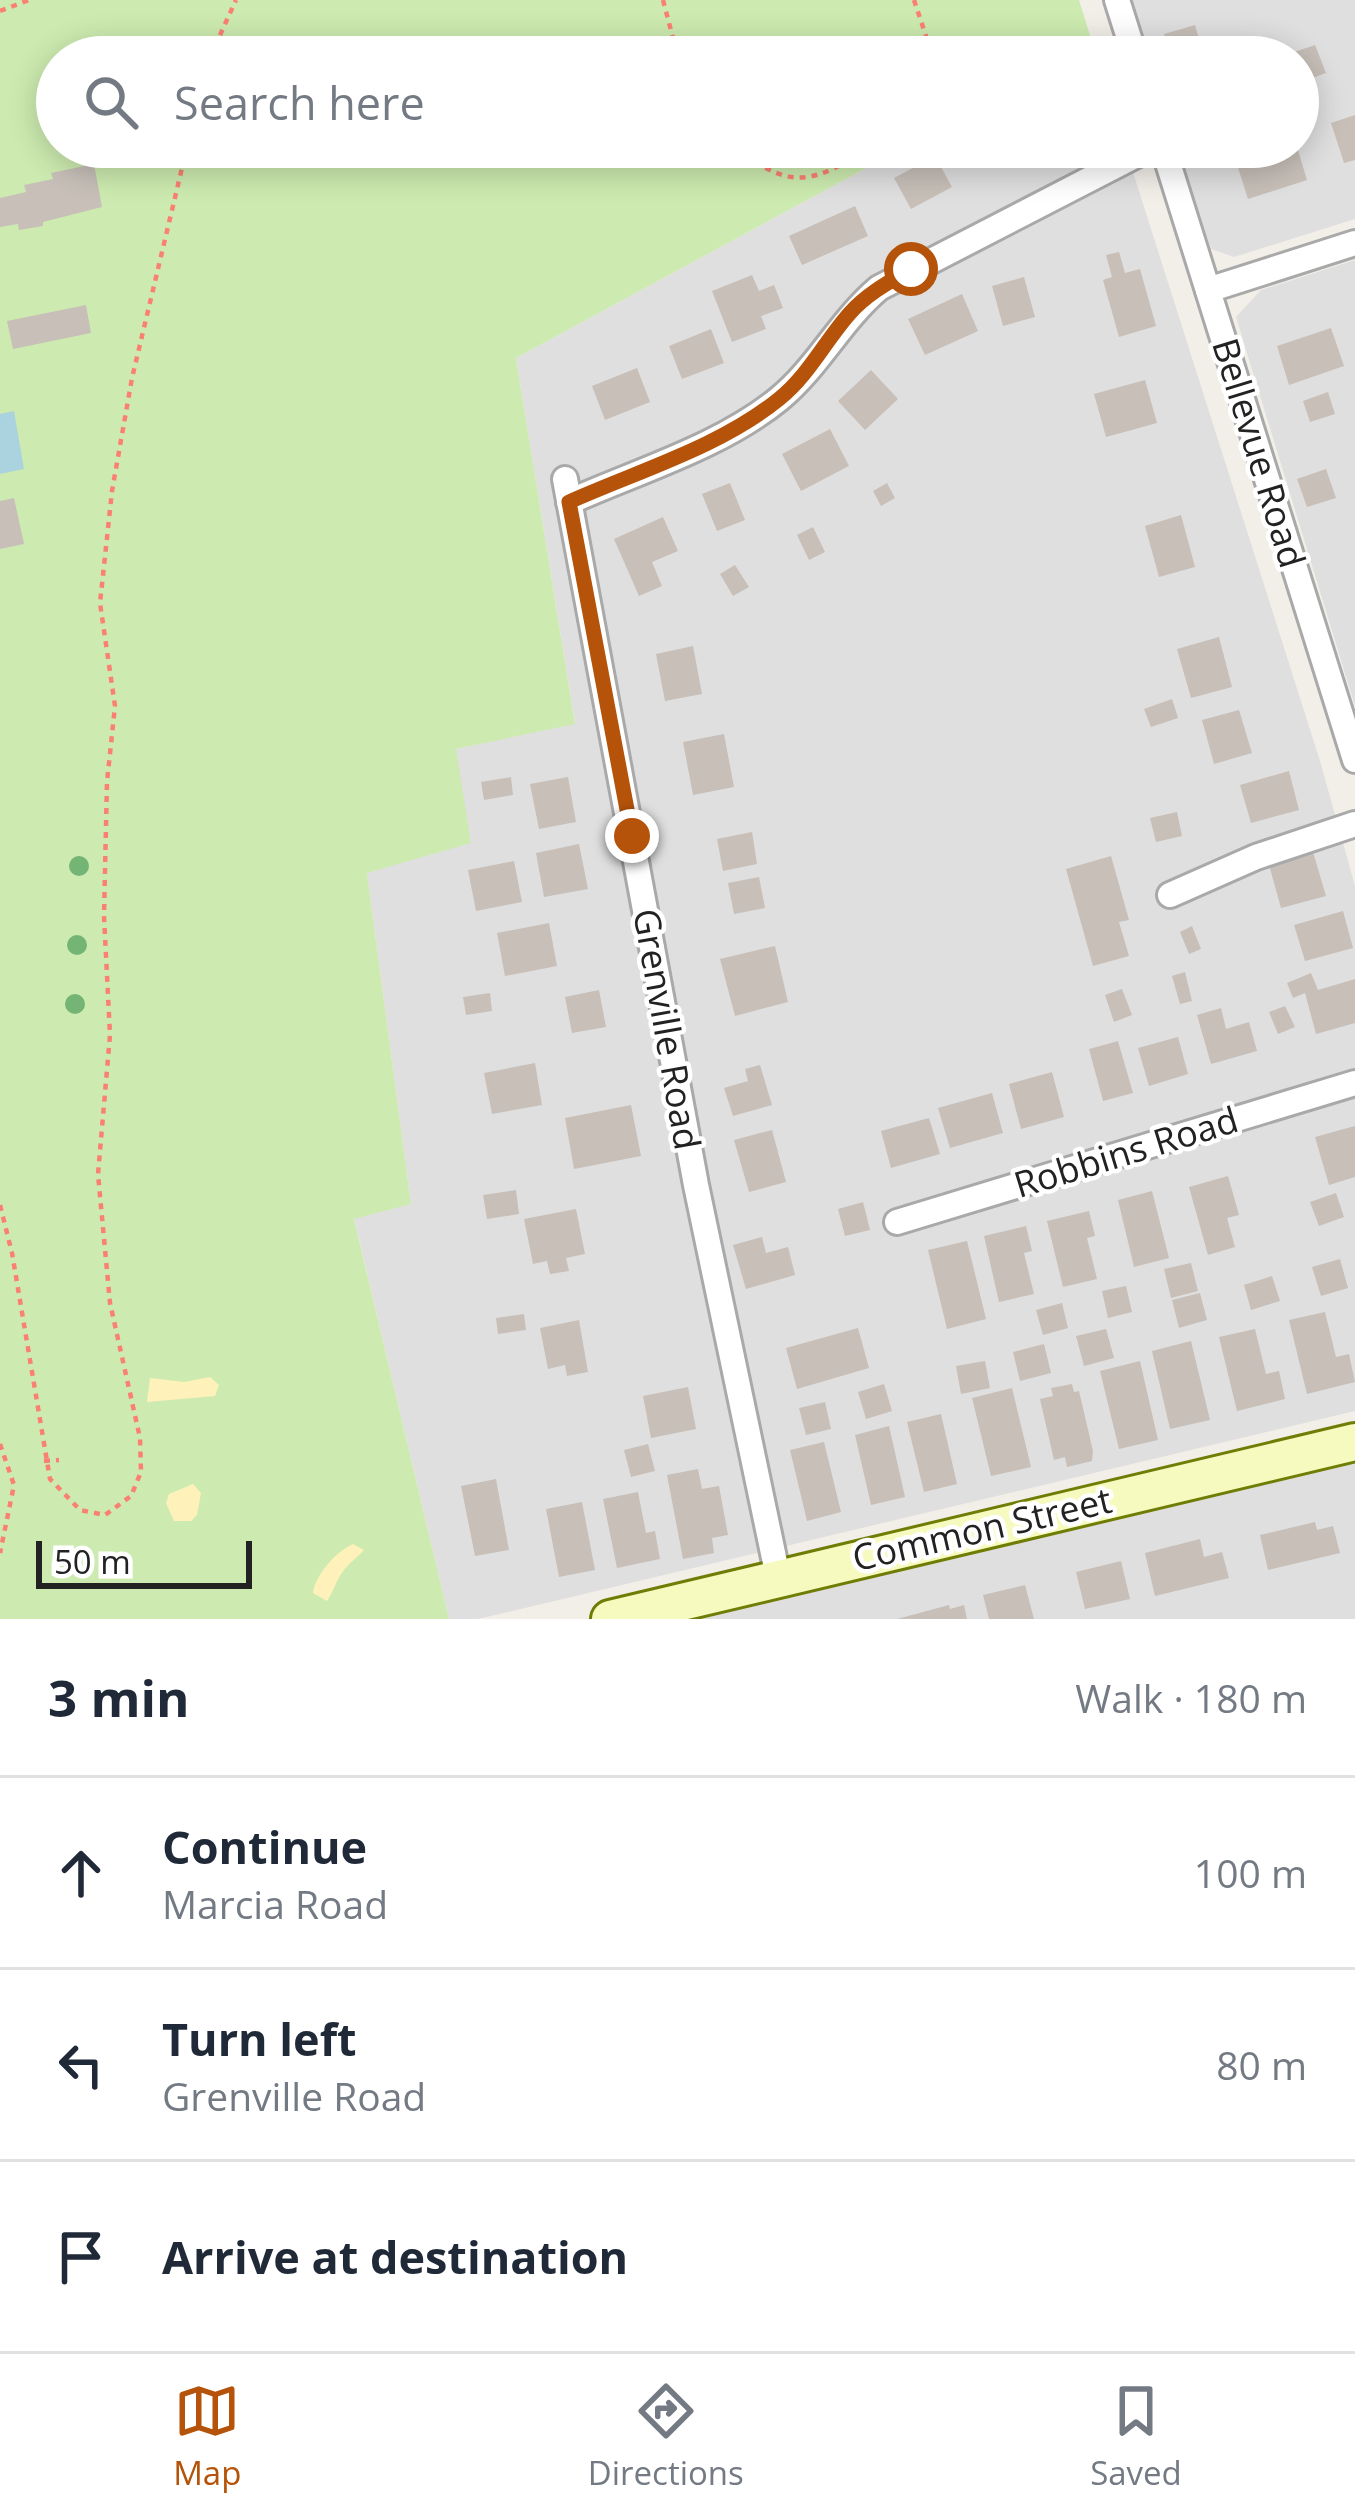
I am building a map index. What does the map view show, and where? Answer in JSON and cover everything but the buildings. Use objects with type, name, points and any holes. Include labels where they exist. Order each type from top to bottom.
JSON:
[{"type":"main road","name":"Common Street","points":[[610,1619],[1355,1442]]},
{"type":"street","points":[[1117,0],[1128,36]]},
{"type":"street","name":"Grenville Road","points":[[778,1577],[696,1185],[567,491],[746,422],[806,373],[851,312],[878,288],[1111,168]]},
{"type":"street","name":"Bellevue Road","points":[[1170,168],[1344,684],[1355,760]]},
{"type":"street","points":[[1208,290],[1355,243]]},
{"type":"street","points":[[1170,895],[1256,857],[1355,824]]},
{"type":"street","name":"Robbins Road","points":[[897,1222],[1355,1083]]},
{"type":"path","points":[[0,11],[29,0]]},
{"type":"path","points":[[220,36],[236,0]]},
{"type":"path","points":[[663,0],[672,36]]},
{"type":"path","points":[[914,0],[926,36]]},
{"type":"path","points":[[0,1205],[50,1479],[69,1503],[97,1515],[117,1510],[131,1496],[141,1472],[140,1438],[110,1303],[98,1174],[110,1035],[104,916],[107,782],[115,706],[100,603],[112,491],[133,378],[182,168]]},
{"type":"path","points":[[762,168],[783,178],[811,180],[834,168]]},
{"type":"path","points":[[0,1444],[14,1485],[0,1553]]},
{"type":"path","points":[[44,1460],[59,1460]]},
{"type":"shaded area","points":[[1130,0],[1355,0],[1355,219],[1234,257],[1211,249],[1183,168],[1319,168],[1319,36],[1141,36]]},
{"type":"shaded area","points":[[866,168],[1132,168],[1320,761],[1355,886],[1355,1411],[478,1619],[449,1619],[354,1218],[411,1204],[367,873],[456,749],[575,723],[516,358]]},
{"type":"shaded area","points":[[1355,260],[1355,706],[1236,317],[1261,290]]},
{"type":"shaded area","points":[[1355,1458],[1355,1619],[700,1619],[1287,1472]]},
{"type":"green space","points":[[0,0],[1079,0],[1090,36],[36,36],[36,168],[866,168],[516,358],[575,724],[456,749],[471,843],[367,873],[411,1204],[354,1219],[449,1619],[0,1619]]},
{"type":"sand","points":[[210,1377],[219,1385],[215,1396],[147,1402],[150,1378],[184,1382]]},
{"type":"sand","points":[[193,1484],[201,1493],[197,1515],[191,1521],[174,1521],[166,1503],[169,1494]]},
{"type":"sand","points":[[353,1544],[364,1550],[344,1570],[327,1601],[313,1593],[327,1565]]},
{"type":"water","points":[[14,411],[24,469],[0,474],[0,414]]},
{"type":"route","points":[[632,836],[569,502],[746,422],[806,373],[851,312],[878,288],[911,269]]}]
